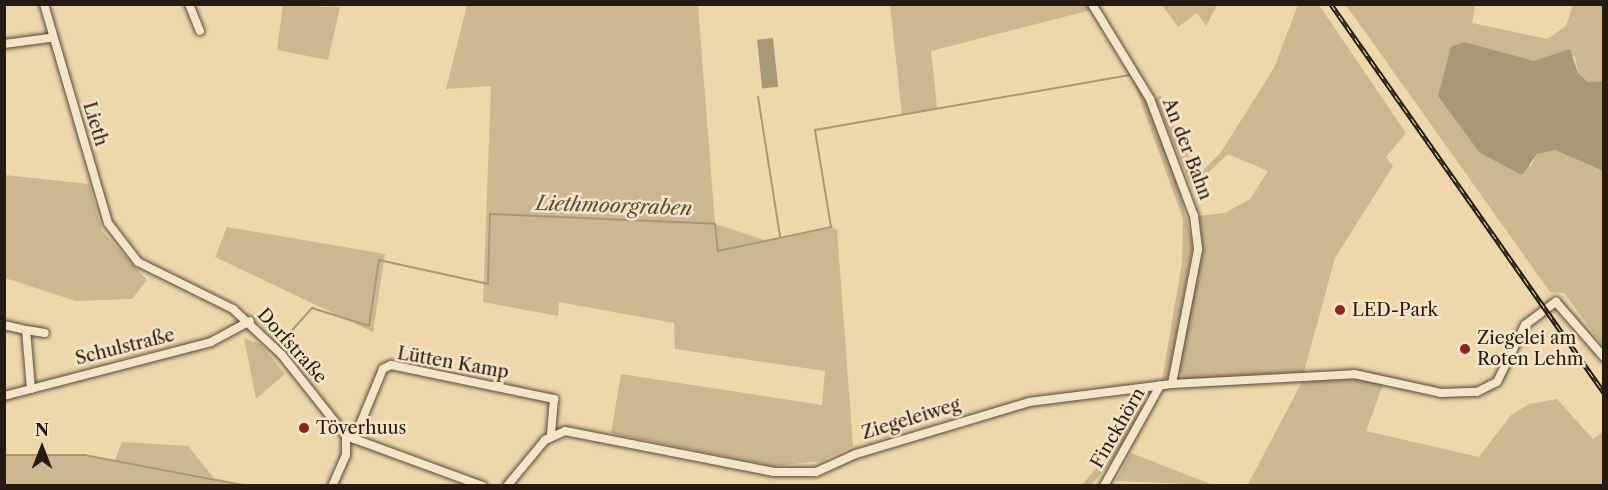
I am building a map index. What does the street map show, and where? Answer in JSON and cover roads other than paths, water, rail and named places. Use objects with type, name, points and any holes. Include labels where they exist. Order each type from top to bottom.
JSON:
[{"type":"street","name":"Lieth","points":[[44,4],[50,38],[108,223],[124,249]]},
{"type":"street","points":[[189,4],[200,31]]},
{"type":"street","name":"An der Bahn","points":[[1094,7],[1150,99],[1194,216],[1198,250],[1172,384]]},
{"type":"street","points":[[4,44],[50,38]]},
{"type":"street","name":"Dorfstraße","points":[[124,249],[157,273],[250,321],[350,437]]},
{"type":"street","name":"Ziegeleiweg","points":[[550,437],[580,431],[774,472],[816,472],[867,450],[1029,402],[1172,384],[1354,374],[1441,393],[1477,392],[1497,382],[1525,325],[1556,302],[1604,357]]},
{"type":"street","name":"Schulstraße","points":[[4,396],[211,342],[250,321]]},
{"type":"street","points":[[4,325],[45,333]]},
{"type":"street","points":[[26,330],[31,389]]},
{"type":"street","name":"Lütten Kamp","points":[[350,437],[383,369],[391,365],[554,399],[550,437]]},
{"type":"street","name":"Finckhörn","points":[[1104,486],[1160,386]]},
{"type":"street","points":[[332,486],[346,454],[350,437],[483,486]]},
{"type":"street","points":[[507,486],[550,437]]},
{"type":"waterway","name":"Liethmoorgraben","points":[[279,345],[312,308],[369,326],[379,260],[488,284],[490,214],[715,224],[718,251],[831,227],[815,130],[1131,75]]},
{"type":"waterway","points":[[758,97],[780,236]]},
{"type":"waterway","name":"Liethmoorgraben","points":[[4,455],[84,455],[248,486]]},
{"type":"railway","points":[[1331,4],[1604,393]]},
{"type":"place","name":"LED-Park","points":[[1340,310]]},
{"type":"place","name":"Ziegelei am Roten Lehm","points":[[1465,349]]},
{"type":"place","name":"Töverhuus","points":[[304,428]]}]
